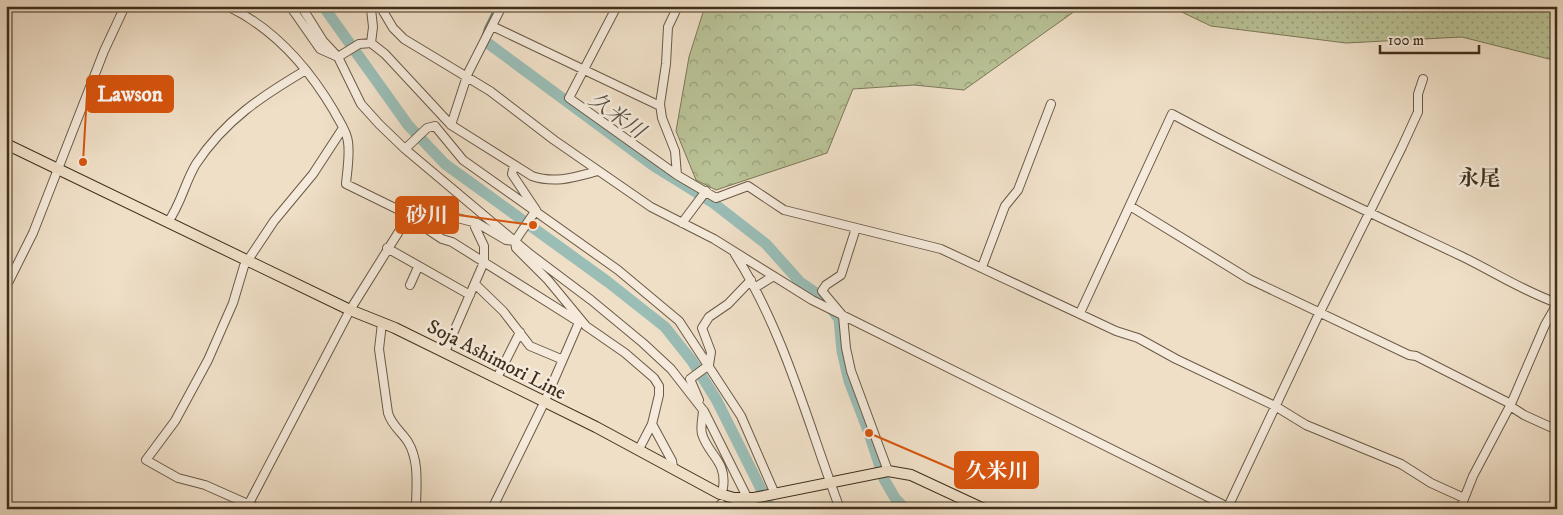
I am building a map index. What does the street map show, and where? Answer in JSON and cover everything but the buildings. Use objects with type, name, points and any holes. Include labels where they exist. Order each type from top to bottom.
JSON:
[{"type":"main road","name":"Soja Ashimori Line","points":[[6,144],[350,310],[444,352],[639,449],[720,494],[752,502],[773,494],[884,472],[911,475],[984,509]]},
{"type":"street","points":[[6,287],[33,234],[104,51],[125,6]]},
{"type":"street","points":[[227,6],[253,18],[267,29],[306,70],[325,96],[343,128],[348,142],[346,184],[408,217],[442,239],[452,242],[580,321],[654,378],[659,386],[659,394],[652,424],[639,449]]},
{"type":"street","points":[[290,6],[320,49],[340,56]]},
{"type":"street","points":[[301,6],[322,41],[340,56],[361,104],[405,149],[515,241],[643,343],[676,375],[703,410],[701,433],[722,465],[725,477],[723,488]]},
{"type":"street","points":[[371,44],[372,6]]},
{"type":"street","points":[[380,6],[393,28],[404,39],[467,77],[651,207],[733,250],[772,277],[827,308],[1229,508],[1275,406],[1418,112],[1418,94],[1423,79]]},
{"type":"street","points":[[450,125],[467,77],[502,6]]},
{"type":"street","points":[[617,6],[569,98],[704,194],[716,198],[748,186],[784,210],[941,249],[1116,331],[1138,338],[1202,372],[1275,406],[1306,425],[1401,464],[1432,483],[1464,498]]},
{"type":"street","points":[[677,175],[675,151],[662,118],[660,106],[666,64],[668,26],[678,6]]},
{"type":"street","points":[[492,26],[660,106]]},
{"type":"street","points":[[340,56],[359,44],[371,44],[385,54],[450,125],[532,176],[546,181],[564,180],[598,171]]},
{"type":"street","points":[[168,222],[179,207],[197,163],[231,123],[250,104],[306,70]]},
{"type":"street","points":[[982,267],[1006,206],[1018,190],[1051,104]]},
{"type":"street","points":[[1080,313],[1172,114],[1258,160],[1462,256],[1532,294],[1557,303],[1544,325],[1511,405],[1480,460],[1460,509]]},
{"type":"street","points":[[405,149],[427,128],[435,126]]},
{"type":"street","points":[[435,126],[448,138],[453,138],[459,131]]},
{"type":"street","points":[[435,126],[463,160],[520,203],[536,210],[650,295],[679,322],[741,416],[773,494]]},
{"type":"street","points":[[258,509],[247,506],[205,485],[178,478],[146,460],[175,421],[208,360],[233,303],[244,266],[274,221],[313,174],[343,128]]},
{"type":"street","points":[[514,165],[512,174],[536,210]]},
{"type":"street","points":[[682,224],[704,194]]},
{"type":"street","points":[[1130,206],[1250,279],[1409,355],[1416,356],[1557,430]]},
{"type":"street","points":[[247,506],[350,310],[408,217],[422,209],[477,223],[506,240],[515,241]]},
{"type":"street","points":[[536,210],[515,241],[516,248],[548,280],[580,321]]},
{"type":"street","points":[[444,352],[484,262],[484,246],[475,227],[477,223]]},
{"type":"street","points":[[856,228],[841,276],[826,285],[822,291],[840,314],[851,371],[884,472]]},
{"type":"street","points":[[387,248],[470,295]]},
{"type":"street","points":[[733,250],[756,288],[782,349],[840,509]]},
{"type":"street","points":[[410,284],[418,267]]},
{"type":"street","points":[[756,288],[772,277]]},
{"type":"street","points":[[690,379],[709,365],[711,352],[702,328],[709,317],[728,304],[752,280]]},
{"type":"street","points":[[475,284],[503,311],[534,349],[561,359]]},
{"type":"street","points":[[492,509],[544,403],[561,359],[580,321]]},
{"type":"street","points":[[382,323],[379,349],[388,413],[396,429],[408,443],[415,461],[416,509]]},
{"type":"street","points":[[496,378],[520,332]]},
{"type":"street","points":[[676,375],[690,379]]},
{"type":"street","points":[[690,379],[703,410],[752,502]]},
{"type":"street","points":[[652,424],[672,461],[673,468]]},
{"type":"green space","points":[[705,6],[1082,6],[964,90],[914,85],[853,89],[827,153],[716,190],[696,180],[676,131],[689,57]]},
{"type":"green space","points":[[1169,6],[1557,6],[1557,61],[1462,37],[1346,43],[1211,26]]},
{"type":"waterway","points":[[323,6],[408,125],[445,164],[608,282],[665,327],[692,361],[716,399],[771,509]]},
{"type":"waterway","points":[[482,38],[496,6]]},
{"type":"waterway","name":"久米川","points":[[489,44],[654,166],[712,202],[766,244],[800,282],[822,297],[839,319],[842,351],[849,381],[884,479],[895,498],[905,509]]},
{"type":"place","name":"Lawson","points":[[83,162]]},
{"type":"place","name":"砂川","points":[[533,225]]},
{"type":"place","name":"久米川","points":[[869,433]]},
{"type":"district","name":"永尾","points":[[1479,178]]}]
